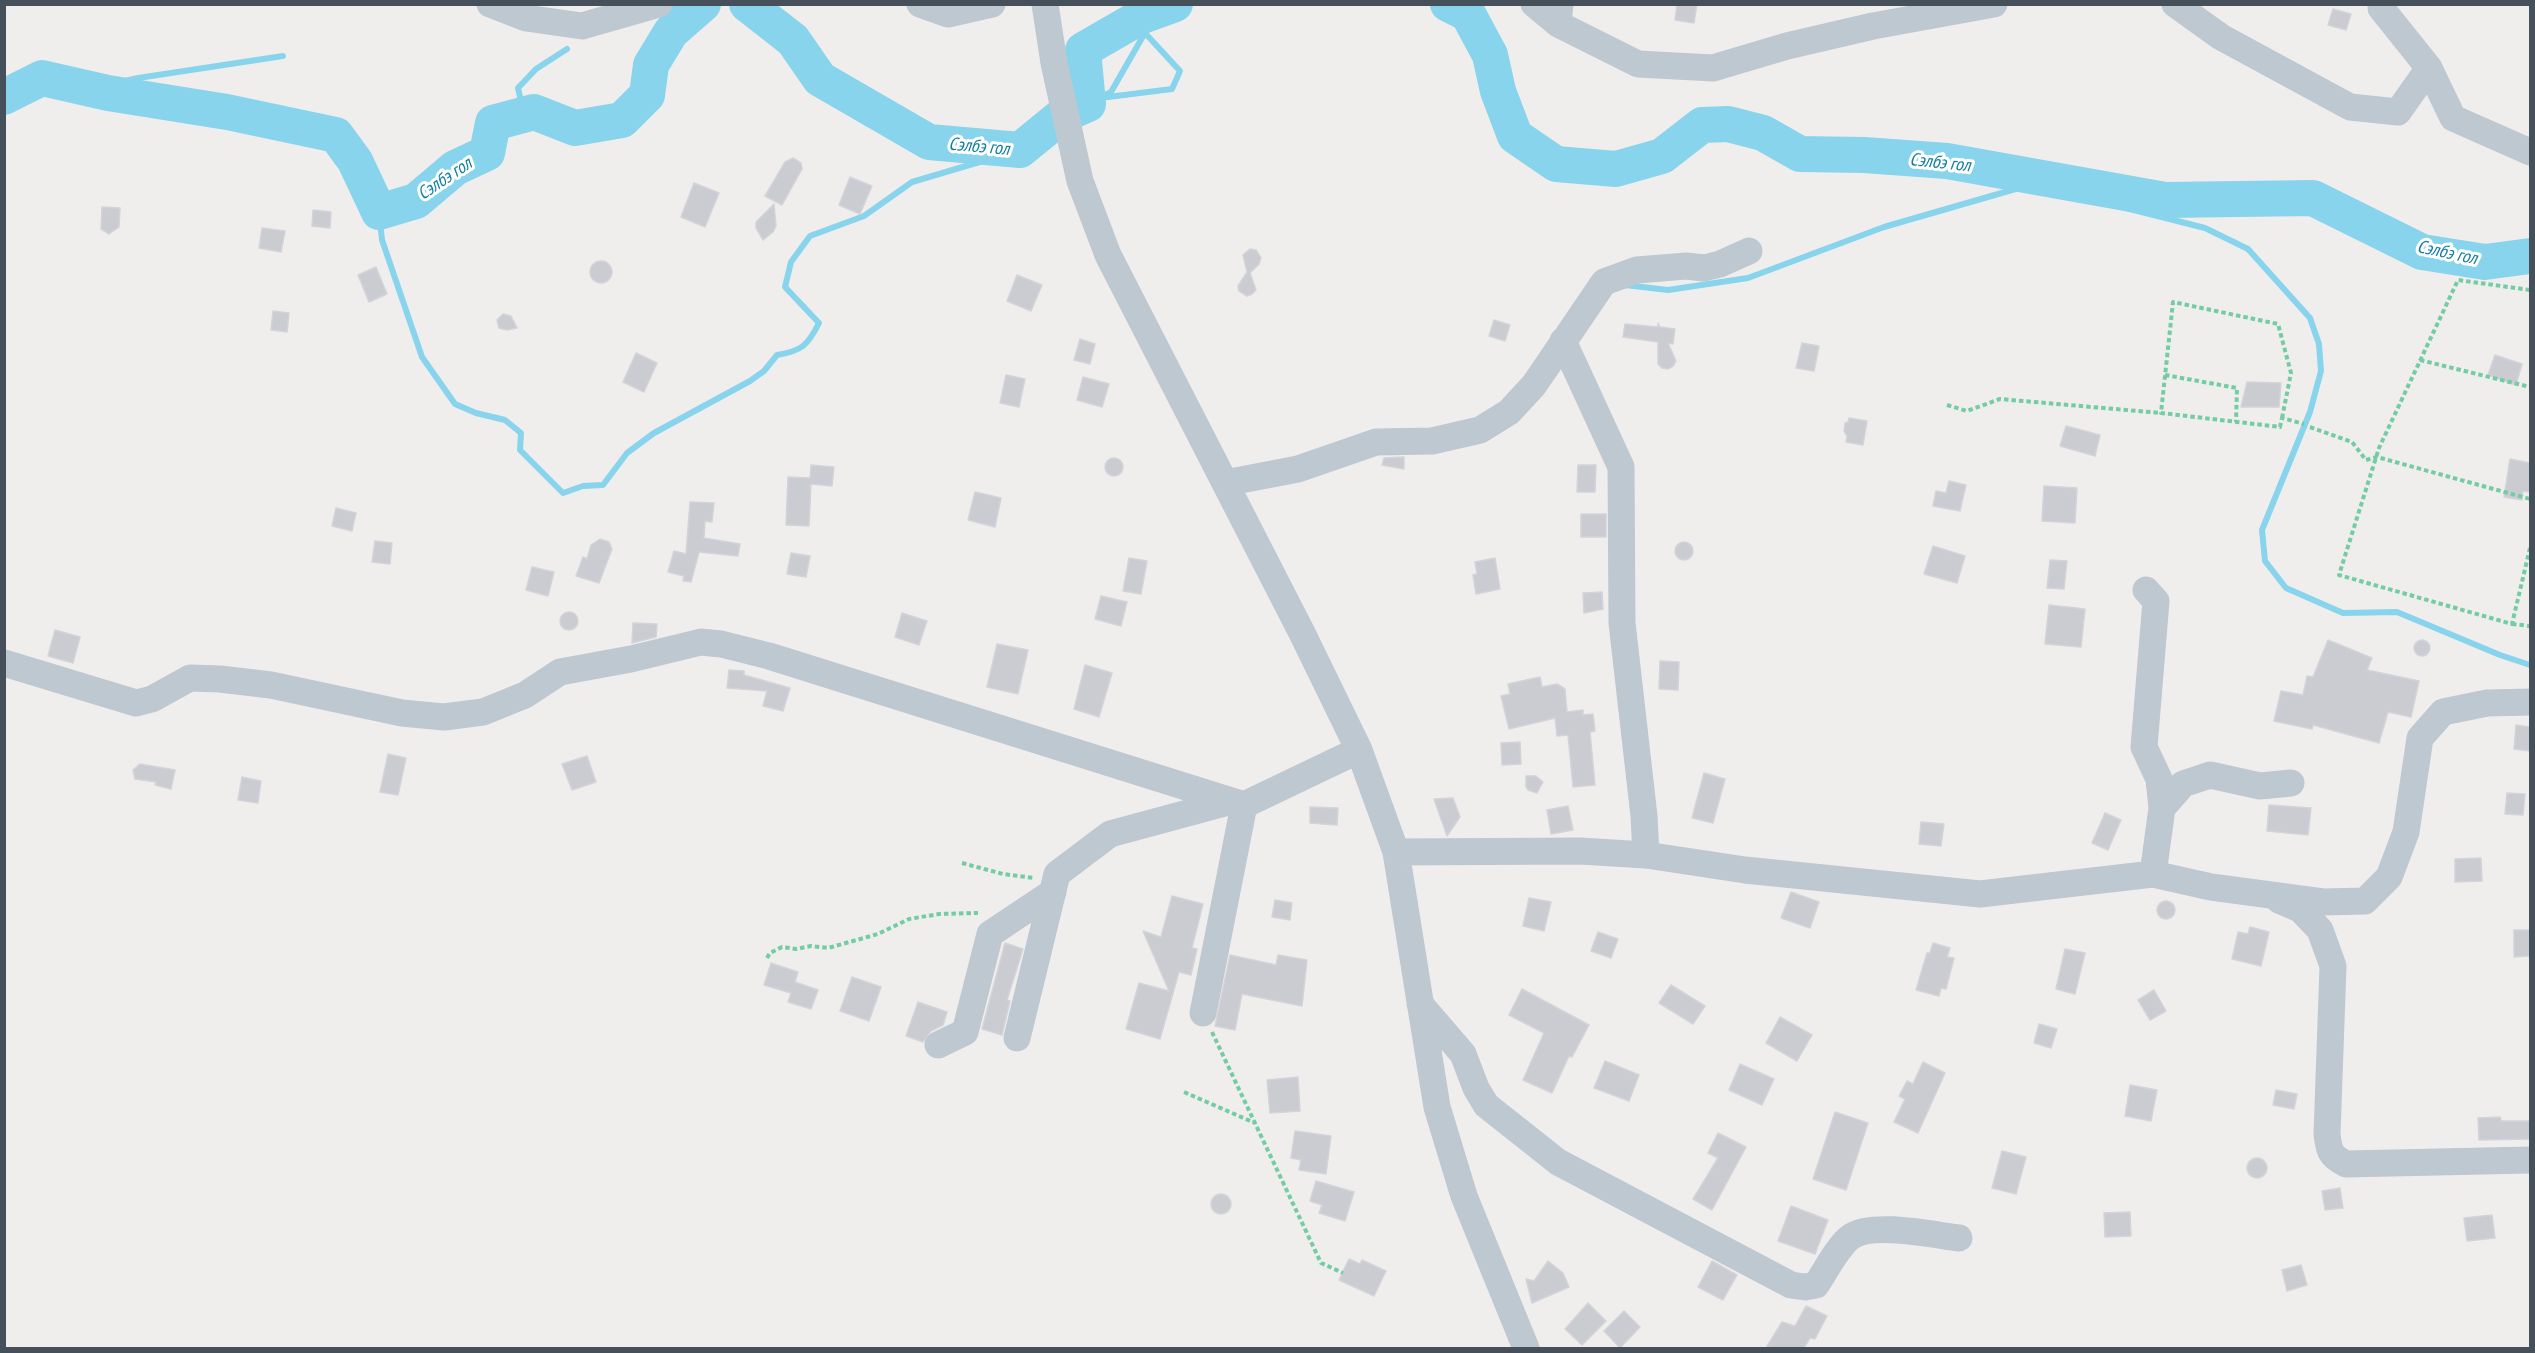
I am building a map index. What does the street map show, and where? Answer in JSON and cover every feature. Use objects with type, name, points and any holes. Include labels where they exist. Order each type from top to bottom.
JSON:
[{"type":"street","points":[[490,4],[526,18],[582,26],[659,4]]},
{"type":"street","points":[[920,4],[948,14],[992,4]]},
{"type":"street","points":[[1045,4],[1058,82],[1080,181],[1108,255],[1359,750],[1395,852],[1437,1107],[1464,1196],[1526,1348]]},
{"type":"street","points":[[1534,4],[1559,14],[1638,64],[1713,68],[1787,46],[1873,26],[1994,4]]},
{"type":"street","points":[[2175,4],[2221,37],[2350,107],[2398,112],[2429,68]]},
{"type":"street","points":[[2380,14],[2429,68],[2453,118],[2530,152]]},
{"type":"street","points":[[1225,483],[1298,469],[1376,442],[1432,441],[1480,430],[1509,412],[1534,385],[1604,282],[1637,270],[1686,266],[1704,268],[1720,264],[1749,251]]},
{"type":"street","points":[[1563,341],[1621,467],[1622,623],[1644,816],[1646,855]]},
{"type":"street","points":[[2146,590],[2156,601],[2144,747],[2159,779],[2162,808],[2153,874]]},
{"type":"street","points":[[4,663],[136,703],[152,699],[190,678],[220,679],[271,685],[402,713],[444,717],[483,712],[525,695],[560,672],[631,659],[701,642],[721,644],[769,656],[1238,803]]},
{"type":"street","points":[[1395,852],[1580,851],[1646,855],[1745,870],[1980,894],[2153,874],[2211,887],[2323,902],[2365,901],[2389,877],[2406,832],[2420,738],[2443,712],[2487,703],[2530,702]]},
{"type":"street","points":[[2487,703],[2530,712]]},
{"type":"street","points":[[1017,1038],[1057,874],[1110,834],[1238,803],[1359,750]]},
{"type":"street","points":[[2162,808],[2182,784],[2210,776],[2260,786],[2291,783]]},
{"type":"street","points":[[1203,1012],[1238,803]]},
{"type":"street","points":[[938,1045],[965,1032],[990,934],[1054,886]]},
{"type":"street","points":[[2258,892],[2300,909],[2320,930],[2333,966],[2327,1134],[2329,1151],[2333,1158],[2346,1164],[2530,1160]]},
{"type":"street","points":[[1420,1003],[1462,1054],[1476,1088],[1486,1105],[1558,1162],[1791,1285],[1805,1287],[1816,1285],[1838,1252],[1853,1235],[1887,1228],[1959,1238]]},
{"type":"path","points":[[2530,290],[2458,280],[2377,457],[2339,575],[2512,624],[2530,626]]},
{"type":"path","points":[[1947,405],[1967,411],[2000,399],[2161,413],[2280,427],[2291,373],[2278,324],[2173,302],[2161,413]]},
{"type":"path","points":[[2420,360],[2530,387]]},
{"type":"path","points":[[2165,375],[2238,388],[2236,422]]},
{"type":"path","points":[[2282,418],[2304,424]]},
{"type":"path","points":[[2310,427],[2352,442],[2366,460],[2377,457],[2530,499]]},
{"type":"path","points":[[2512,624],[2530,548]]},
{"type":"path","points":[[962,863],[1054,886]]},
{"type":"path","points":[[767,958],[770,953],[782,947],[828,948],[878,934],[909,919],[939,914],[984,912]]},
{"type":"path","points":[[1203,1012],[1321,1263],[1343,1273]]},
{"type":"path","points":[[1184,1092],[1256,1124]]},
{"type":"building","points":[[1677,4],[1697,4],[1694,23],[1675,20]]},
{"type":"building","points":[[2333,9],[2351,14],[2346,30],[2328,25]]},
{"type":"building","points":[[793,158],[801,163],[802,169],[782,205],[765,196],[785,162]]},
{"type":"building","points":[[850,177],[872,186],[860,214],[839,205]]},
{"type":"building","points":[[694,183],[719,193],[705,227],[681,217]]},
{"type":"building","points":[[774,204],[776,226],[773,232],[763,240],[756,228],[756,222]]},
{"type":"building","points":[[102,207],[120,208],[119,227],[109,234],[101,229]]},
{"type":"building","points":[[313,210],[331,212],[330,228],[312,226]]},
{"type":"building","points":[[262,228],[285,231],[281,252],[259,248]]},
{"type":"building","points":[[1250,249],[1256,250],[1261,258],[1259,264],[1250,273],[1256,290],[1247,296],[1239,291],[1238,286],[1247,272],[1243,255]]},
{"type":"building","points":[[601,261],[611,268],[612,272],[605,282],[601,283],[591,276],[590,272],[597,262]]},
{"type":"building","points":[[376,267],[387,294],[369,302],[358,275]]},
{"type":"building","points":[[1017,275],[1042,285],[1031,311],[1007,301]]},
{"type":"building","points":[[273,311],[289,313],[287,332],[271,330]]},
{"type":"building","points":[[503,314],[511,316],[517,328],[507,330],[499,328],[497,320]]},
{"type":"building","points":[[1494,320],[1510,325],[1505,341],[1489,336]]},
{"type":"building","points":[[1658,323],[1660,327],[1675,329],[1673,344],[1668,343],[1676,361],[1668,369],[1658,364],[1658,342],[1623,337],[1625,324],[1658,327]]},
{"type":"building","points":[[1080,339],[1095,344],[1090,364],[1074,360]]},
{"type":"building","points":[[1802,343],[1819,346],[1814,371],[1796,368]]},
{"type":"building","points":[[636,353],[657,363],[644,392],[623,382]]},
{"type":"building","points":[[2495,355],[2522,364],[2516,385],[2488,375]]},
{"type":"building","points":[[1006,375],[1025,379],[1019,407],[1000,403]]},
{"type":"building","points":[[1083,377],[1109,384],[1102,407],[1077,400]]},
{"type":"building","points":[[2247,382],[2281,383],[2279,407],[2241,407]]},
{"type":"building","points":[[1849,418],[1867,421],[1863,445],[1846,442],[1845,423]]},
{"type":"building","points":[[2066,426],[2100,435],[2095,456],[2060,446]]},
{"type":"building","points":[[1404,457],[1404,469],[1382,465],[1384,458]]},
{"type":"building","points":[[1114,458],[1120,461],[1123,467],[1120,473],[1114,476],[1108,473],[1105,467],[1108,461]]},
{"type":"building","points":[[2510,459],[2530,463],[2530,492],[2523,491],[2522,500],[2504,497]]},
{"type":"building","points":[[811,465],[834,467],[832,486],[811,484],[809,526],[786,525],[788,477],[810,478]]},
{"type":"building","points":[[1578,465],[1596,465],[1595,492],[1577,492]]},
{"type":"building","points":[[1949,481],[1966,485],[1960,511],[1933,506],[1936,491],[1946,493]]},
{"type":"building","points":[[2044,486],[2077,488],[2075,523],[2042,521]]},
{"type":"building","points":[[975,492],[1001,498],[995,527],[968,520]]},
{"type":"building","points":[[690,502],[714,503],[712,522],[705,521],[704,538],[740,544],[738,556],[699,552],[691,582],[683,581],[684,576],[668,572],[674,551],[686,554]]},
{"type":"building","points":[[336,508],[356,513],[352,531],[332,526]]},
{"type":"building","points":[[1581,514],[1606,514],[1606,537],[1581,537]]},
{"type":"building","points":[[600,539],[609,542],[612,549],[599,583],[576,576],[583,557],[587,559],[591,545]]},
{"type":"building","points":[[375,541],[392,543],[390,564],[372,562]]},
{"type":"building","points":[[1684,542],[1690,545],[1693,551],[1690,557],[1684,560],[1678,557],[1675,551],[1678,545]]},
{"type":"building","points":[[1933,546],[1965,556],[1957,583],[1924,574]]},
{"type":"building","points":[[791,553],[810,556],[806,577],[787,574]]},
{"type":"building","points":[[1129,558],[1147,561],[1141,594],[1123,591]]},
{"type":"building","points":[[1495,558],[1500,589],[1476,594],[1473,575],[1477,574],[1475,562]]},
{"type":"building","points":[[2050,560],[2067,561],[2064,589],[2047,588]]},
{"type":"building","points":[[532,567],[554,572],[548,596],[526,590]]},
{"type":"building","points":[[1602,592],[1603,609],[1584,613],[1583,593]]},
{"type":"building","points":[[1101,596],[1127,602],[1121,626],[1095,619]]},
{"type":"building","points":[[2049,605],[2085,609],[2081,647],[2045,644]]},
{"type":"building","points":[[569,612],[575,615],[578,621],[575,627],[569,630],[563,627],[560,621],[563,615]]},
{"type":"building","points":[[902,613],[927,621],[919,645],[895,637]]},
{"type":"building","points":[[633,623],[657,624],[656,637],[632,643]]},
{"type":"building","points":[[55,630],[80,637],[73,663],[48,656]]},
{"type":"building","points":[[2328,640],[2372,658],[2367,670],[2419,681],[2411,717],[2388,712],[2379,743],[2313,725],[2312,729],[2274,721],[2281,691],[2303,695],[2307,676],[2313,677]]},
{"type":"building","points":[[2419,640],[2425,640],[2430,648],[2428,654],[2419,656],[2414,651],[2414,645]]},
{"type":"building","points":[[997,644],[1028,650],[1018,694],[987,687]]},
{"type":"building","points":[[1660,661],[1679,662],[1678,690],[1659,689]]},
{"type":"building","points":[[1085,665],[1112,673],[1099,717],[1074,709]]},
{"type":"building","points":[[729,670],[744,671],[744,675],[790,688],[783,711],[763,706],[767,691],[727,688]]},
{"type":"building","points":[[1540,677],[1542,687],[1557,684],[1565,689],[1567,712],[1583,710],[1583,715],[1593,714],[1595,731],[1590,732],[1595,785],[1573,787],[1568,735],[1557,736],[1555,718],[1509,729],[1501,696],[1510,694],[1508,684]]},
{"type":"building","points":[[2516,725],[2530,727],[2530,751],[2514,749]]},
{"type":"building","points":[[1520,742],[1521,764],[1502,765],[1501,743]]},
{"type":"building","points":[[388,754],[406,758],[398,795],[380,792]]},
{"type":"building","points":[[587,756],[596,782],[572,790],[562,764]]},
{"type":"building","points":[[140,764],[175,770],[171,789],[155,785],[156,782],[135,779],[133,770]]},
{"type":"building","points":[[1704,773],[1725,779],[1713,823],[1692,818]]},
{"type":"building","points":[[1526,776],[1536,776],[1543,782],[1537,793],[1526,787]]},
{"type":"building","points":[[242,777],[261,781],[258,803],[238,800]]},
{"type":"building","points":[[2507,793],[2525,794],[2523,815],[2505,814]]},
{"type":"building","points":[[1453,798],[1460,817],[1447,836],[1434,799]]},
{"type":"building","points":[[2269,805],[2311,808],[2308,835],[2267,831]]},
{"type":"building","points":[[1568,806],[1573,830],[1551,834],[1547,810]]},
{"type":"building","points":[[1310,807],[1338,808],[1337,825],[1310,823]]},
{"type":"building","points":[[2105,813],[2121,820],[2108,850],[2092,843]]},
{"type":"building","points":[[1921,822],[1944,824],[1941,846],[1919,844]]},
{"type":"building","points":[[2481,858],[2482,881],[2455,882],[2455,859]]},
{"type":"building","points":[[1791,892],[1819,902],[1810,928],[1781,918]]},
{"type":"building","points":[[1172,896],[1203,904],[1192,948],[1197,949],[1191,975],[1179,972],[1160,1039],[1126,1029],[1139,983],[1169,991],[1143,931],[1161,937]]},
{"type":"building","points":[[1529,898],[1551,902],[1544,931],[1523,926]]},
{"type":"building","points":[[1275,900],[1292,903],[1290,920],[1272,917]]},
{"type":"building","points":[[2166,901],[2172,904],[2175,910],[2172,916],[2166,919],[2160,916],[2157,910],[2160,904]]},
{"type":"building","points":[[2250,927],[2269,932],[2261,966],[2232,959],[2238,932],[2248,934]]},
{"type":"building","points":[[2514,930],[2530,930],[2530,956],[2514,957]]},
{"type":"building","points":[[1598,932],[1618,939],[1611,958],[1591,951]]},
{"type":"building","points":[[1005,943],[1023,949],[1007,1000],[1010,1001],[1002,1035],[982,1029]]},
{"type":"building","points":[[1933,943],[1950,948],[1947,957],[1954,958],[1946,989],[1941,988],[1939,996],[1916,990],[1927,953],[1930,953]]},
{"type":"building","points":[[2065,949],[2085,953],[2075,994],[2056,989]]},
{"type":"building","points":[[1230,955],[1276,965],[1278,955],[1307,960],[1302,1006],[1242,994],[1235,1030],[1215,1026]]},
{"type":"building","points":[[771,963],[798,972],[795,982],[818,990],[811,1009],[788,1002],[791,993],[764,985]]},
{"type":"building","points":[[852,977],[881,987],[869,1021],[840,1011]]},
{"type":"building","points":[[1671,985],[1705,1006],[1693,1024],[1659,1003]]},
{"type":"building","points":[[1522,989],[1589,1025],[1572,1057],[1569,1056],[1552,1093],[1523,1080],[1544,1033],[1509,1015]]},
{"type":"building","points":[[2154,990],[2166,1011],[2150,1020],[2138,1000]]},
{"type":"building","points":[[918,1002],[947,1012],[943,1025],[931,1031],[923,1042],[906,1036]]},
{"type":"building","points":[[1780,1017],[1812,1035],[1797,1061],[1766,1043]]},
{"type":"building","points":[[2039,1024],[2057,1029],[2051,1048],[2034,1043]]},
{"type":"building","points":[[1605,1061],[1639,1075],[1629,1101],[1594,1088]]},
{"type":"building","points":[[1923,1062],[1945,1073],[1918,1133],[1894,1122],[1905,1099],[1899,1096],[1907,1081],[1913,1084]]},
{"type":"building","points":[[1740,1064],[1774,1079],[1762,1105],[1729,1090]]},
{"type":"building","points":[[1298,1077],[1300,1111],[1270,1113],[1267,1080]]},
{"type":"building","points":[[2130,1085],[2157,1090],[2151,1121],[2125,1116]]},
{"type":"building","points":[[2276,1090],[2297,1094],[2294,1109],[2273,1105]]},
{"type":"building","points":[[1835,1112],[1868,1123],[1846,1190],[1813,1179]]},
{"type":"building","points":[[2500,1117],[2501,1121],[2530,1121],[2530,1139],[2479,1140],[2478,1118]]},
{"type":"building","points":[[1295,1131],[1331,1136],[1326,1174],[1299,1170],[1301,1160],[1291,1158]]},
{"type":"building","points":[[1718,1133],[1746,1147],[1712,1210],[1693,1199],[1718,1158],[1708,1153]]},
{"type":"building","points":[[2002,1151],[2026,1157],[2016,1194],[1992,1188]]},
{"type":"building","points":[[2257,1158],[2264,1161],[2267,1168],[2264,1175],[2257,1178],[2250,1175],[2247,1168],[2250,1161]]},
{"type":"building","points":[[1316,1181],[1354,1192],[1345,1221],[1319,1213],[1322,1205],[1310,1201]]},
{"type":"building","points":[[2340,1188],[2343,1208],[2325,1210],[2322,1191]]},
{"type":"building","points":[[1217,1194],[1225,1194],[1231,1200],[1231,1208],[1225,1214],[1217,1214],[1211,1208],[1211,1200]]},
{"type":"building","points":[[1791,1206],[1828,1220],[1815,1254],[1778,1241]]},
{"type":"building","points":[[2130,1212],[2131,1236],[2105,1237],[2104,1213]]},
{"type":"building","points":[[2492,1215],[2495,1238],[2467,1241],[2464,1218]]},
{"type":"building","points":[[1349,1259],[1360,1264],[1362,1260],[1386,1271],[1374,1296],[1339,1280]]},
{"type":"building","points":[[1548,1261],[1563,1273],[1569,1287],[1532,1303],[1526,1279],[1534,1281]]},
{"type":"building","points":[[1712,1261],[1737,1275],[1723,1300],[1698,1287]]},
{"type":"building","points":[[2301,1265],[2307,1285],[2287,1291],[2282,1270]]},
{"type":"building","points":[[1588,1303],[1606,1321],[1582,1345],[1565,1329]]},
{"type":"building","points":[[1806,1306],[1827,1316],[1815,1339],[1810,1338],[1804,1348],[1766,1348],[1782,1322],[1795,1326]]},
{"type":"building","points":[[1624,1311],[1640,1327],[1620,1348],[1604,1331]]},
{"type":"waterway","points":[[671,32],[672,4]]},
{"type":"waterway","name":"Сэлбэ гол","points":[[4,97],[42,78],[108,93],[227,112],[336,135],[355,161],[379,212],[416,201],[455,168],[487,153],[493,123],[534,112],[575,128],[622,120],[647,95],[651,65],[671,32],[703,4]]},
{"type":"waterway","name":"Сэлбэ гол","points":[[747,4],[793,40],[820,79],[929,142],[1020,150],[1063,115],[1088,104],[1083,50],[1142,16],[1175,4]]},
{"type":"waterway","name":"Сэлбэ гол","points":[[1448,4],[1468,14],[1490,55],[1498,91],[1515,136],[1556,164],[1616,169],[1662,156],[1702,125],[1728,124],[1763,133],[1800,154],[1864,155],[1947,161],[2165,200],[2313,198],[2422,252],[2485,262],[2530,256]]},
{"type":"waterway","points":[[1088,104],[1111,92],[1158,10]]},
{"type":"waterway","points":[[1100,98],[1172,89],[1180,71],[1145,33]]},
{"type":"waterway","points":[[524,115],[518,88],[536,69],[567,49]]},
{"type":"waterway","points":[[90,89],[138,78],[283,56]]},
{"type":"waterway","points":[[379,212],[382,240],[422,357],[455,404],[476,413],[505,420],[521,433],[520,450],[563,493],[583,486],[603,485],[627,453],[654,433],[750,381],[764,371],[777,355],[798,349],[807,342],[819,323],[785,287],[791,262],[810,236],[864,216],[912,182],[1020,150]]},
{"type":"waterway","points":[[1625,285],[1668,290],[1748,278],[1884,227],[2050,179],[2070,190],[2110,204],[2205,228],[2248,249],[2310,318],[2319,344],[2321,371],[2310,412],[2262,530],[2265,561],[2286,588],[2343,613],[2397,612],[2500,655],[2530,665]]}]
